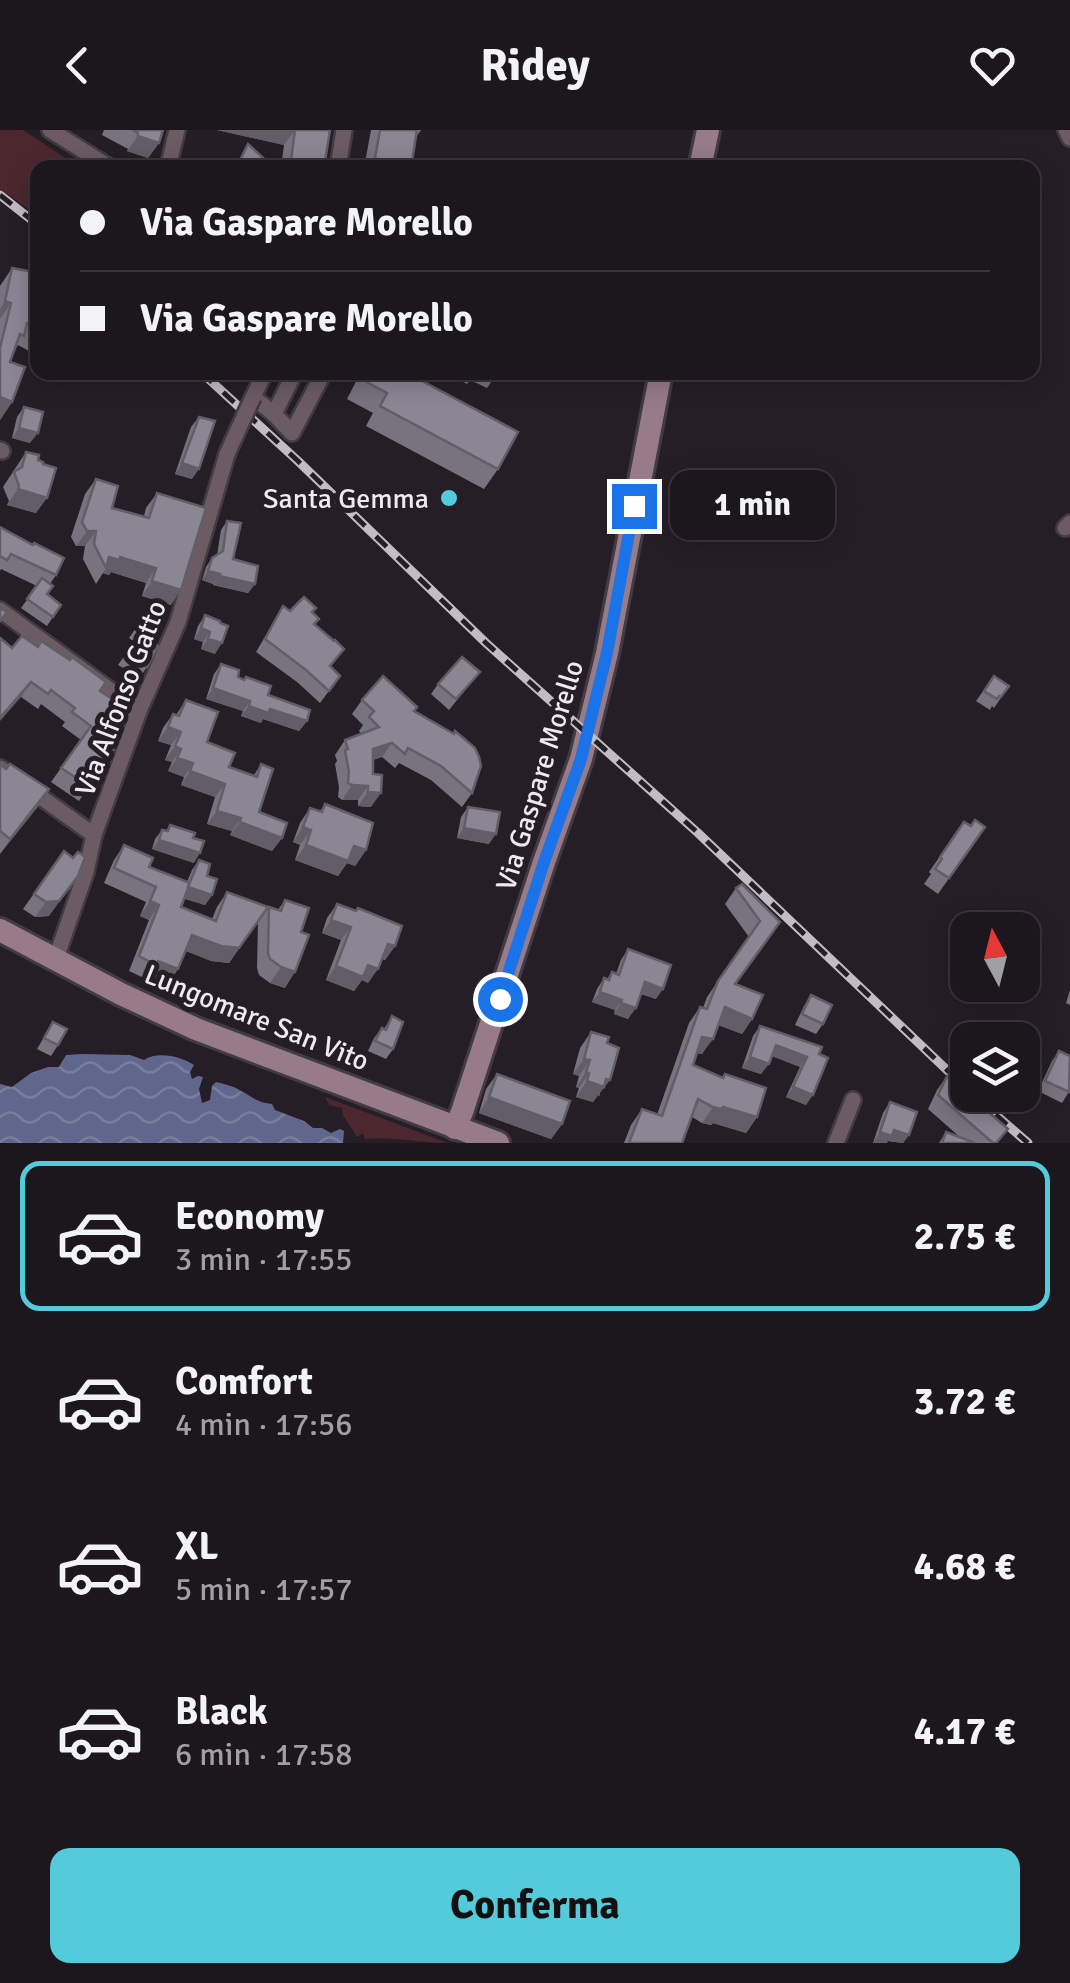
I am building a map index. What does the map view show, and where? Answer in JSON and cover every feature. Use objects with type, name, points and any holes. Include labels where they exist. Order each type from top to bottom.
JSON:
[{"type":"street","points":[[50,130],[99,160]]},
{"type":"street","points":[[170,160],[176,130]]},
{"type":"street","points":[[339,160],[344,130]]},
{"type":"street","points":[[702,160],[708,130]]},
{"type":"street","points":[[1066,130],[1070,138]]},
{"type":"street","name":"Via Alfonso Gatto","points":[[56,958],[86,872],[94,834],[139,711],[178,622],[226,454],[261,380]]},
{"type":"street","points":[[274,414],[291,380]]},
{"type":"street","points":[[253,398],[292,433],[320,380]]},
{"type":"street","name":"Via Gaspare Morello","points":[[455,1128],[581,759],[607,653],[659,380]]},
{"type":"street","points":[[0,610],[139,711]]},
{"type":"street","points":[[0,768],[94,834]]},
{"type":"street","name":"Lungomare San Vito","points":[[0,930],[196,1029],[498,1143]]},
{"type":"street","points":[[836,1143],[853,1100]]},
{"type":"shaded area","points":[[0,130],[23,130],[70,160],[30,160],[30,210],[0,189]]},
{"type":"shaded area","points":[[325,1097],[448,1143],[365,1139],[363,1133],[357,1137],[342,1108],[329,1105]]},
{"type":"water","points":[[66,1055],[182,1059],[194,1065],[192,1079],[203,1077],[199,1089],[202,1103],[210,1100],[216,1082],[226,1084],[313,1128],[331,1133],[344,1131],[343,1143],[0,1143],[0,1084],[12,1087],[31,1073],[59,1067]]},
{"type":"building","points":[[132,130],[163,130],[159,143]]},
{"type":"building","points":[[295,130],[330,130],[325,160],[291,160]]},
{"type":"building","points":[[380,130],[417,130],[412,160],[375,158]]},
{"type":"building","points":[[248,144],[265,160],[240,160]]},
{"type":"building","points":[[12,268],[30,271],[30,325],[27,323],[24,336],[20,334],[10,362],[25,367],[12,402],[0,397],[0,348],[11,303],[5,301]]},
{"type":"building","points":[[363,380],[420,380],[518,432],[498,469],[380,406],[387,393]]},
{"type":"building","points":[[24,407],[43,412],[38,433],[19,428]]},
{"type":"building","points":[[199,417],[215,421],[199,469],[182,463]]},
{"type":"building","points":[[26,452],[39,455],[43,464],[56,468],[47,498],[18,489],[14,472],[22,467]]},
{"type":"building","points":[[96,479],[118,486],[112,508],[149,518],[157,493],[206,508],[181,590],[152,581],[156,568],[120,557],[109,557],[106,568],[94,544],[96,531],[87,531],[82,522]]},
{"type":"building","points":[[227,521],[241,523],[233,559],[258,566],[255,584],[208,571],[212,558],[223,551]]},
{"type":"building","points":[[0,527],[64,558],[56,575],[11,554],[7,560],[0,556]]},
{"type":"building","points":[[42,578],[53,586],[47,594],[61,605],[53,617],[27,599]]},
{"type":"building","points":[[304,597],[316,608],[312,612],[319,619],[314,624],[344,649],[330,666],[340,676],[329,691],[265,639],[283,606],[290,611]]},
{"type":"building","points":[[154,608],[164,615],[147,636],[136,628]]},
{"type":"building","points":[[205,615],[228,626],[222,643],[208,639],[210,632],[201,628]]},
{"type":"building","points":[[141,633],[158,646],[147,667],[125,655]]},
{"type":"building","points":[[22,636],[38,647],[41,641],[70,660],[72,657],[106,682],[100,691],[132,712],[89,786],[61,768],[91,726],[72,712],[75,708],[51,690],[48,694],[31,682],[0,718],[0,638],[12,648]]},
{"type":"building","points":[[462,657],[480,672],[456,699],[438,684]]},
{"type":"building","points":[[221,664],[239,670],[238,677],[244,680],[246,677],[271,686],[268,695],[310,710],[307,721],[270,709],[268,713],[249,706],[250,701],[213,688]]},
{"type":"building","points":[[383,676],[417,707],[414,711],[454,734],[455,731],[475,748],[481,766],[472,793],[441,766],[408,748],[405,754],[392,743],[373,749],[373,774],[382,775],[381,793],[348,783],[345,740],[379,727],[369,717],[374,711],[362,700]]},
{"type":"building","points":[[994,676],[1009,686],[997,699],[984,691]]},
{"type":"building","points":[[186,700],[218,712],[207,742],[235,753],[229,767],[257,777],[261,764],[273,769],[259,812],[287,823],[282,838],[217,811],[225,784],[190,771],[193,763],[177,758],[181,749],[175,746],[181,732],[168,727],[173,714],[179,716]]},
{"type":"building","points":[[0,764],[6,769],[10,764],[49,789],[10,839],[0,831]]},
{"type":"building","points":[[325,804],[373,823],[366,850],[354,846],[348,861],[306,845],[311,830],[303,827],[310,808],[322,812]]},
{"type":"building","points":[[468,807],[500,812],[496,834],[464,828]]},
{"type":"building","points":[[975,820],[985,827],[949,878],[935,869],[940,857],[964,822],[971,826]]},
{"type":"building","points":[[170,825],[195,833],[193,838],[204,841],[200,853],[159,840],[162,830],[168,831]]},
{"type":"building","points":[[124,845],[153,858],[149,867],[190,883],[181,907],[216,921],[227,892],[268,907],[239,948],[192,935],[178,969],[158,961],[156,965],[139,956],[159,905],[150,901],[156,887],[114,868]]},
{"type":"building","points":[[64,851],[73,858],[78,852],[85,857],[78,876],[59,901],[46,902],[34,894]]},
{"type":"building","points":[[199,860],[210,864],[207,876],[217,879],[212,895],[188,887]]},
{"type":"building","points":[[742,884],[780,922],[735,984],[763,995],[752,1019],[725,1007],[713,1039],[702,1037],[693,1065],[723,1078],[725,1074],[766,1088],[757,1117],[713,1107],[698,1099],[682,1143],[629,1143],[642,1109],[662,1116],[700,1007],[707,1009],[718,981],[760,921],[736,888]]},
{"type":"building","points":[[285,900],[309,908],[301,932],[309,935],[295,972],[281,967],[268,953],[269,907],[281,911]]},
{"type":"building","points":[[337,904],[402,926],[395,946],[388,944],[378,969],[368,965],[363,977],[336,966],[351,927],[331,920]]},
{"type":"building","points":[[628,949],[671,965],[663,989],[645,982],[636,1008],[600,992],[604,978],[609,980],[612,972],[619,975]]},
{"type":"building","points":[[811,995],[832,1005],[823,1024],[802,1014]]},
{"type":"building","points":[[392,1016],[403,1022],[393,1049],[375,1041]]},
{"type":"building","points":[[53,1022],[67,1029],[58,1045],[44,1038]]},
{"type":"building","points":[[760,1026],[822,1047],[819,1054],[828,1058],[813,1095],[793,1087],[807,1057],[776,1045],[769,1064],[750,1057]]},
{"type":"building","points":[[591,1032],[609,1037],[607,1043],[619,1048],[610,1080],[606,1079],[604,1087],[587,1081],[590,1060],[584,1059]]},
{"type":"building","points":[[1059,1051],[1070,1056],[1069,1092],[1045,1081]]},
{"type":"building","points":[[497,1074],[570,1101],[562,1124],[489,1097]]},
{"type":"building","points":[[947,1076],[950,1105],[938,1095]]},
{"type":"building","points":[[890,1102],[917,1112],[909,1135],[894,1130],[892,1136],[880,1132]]},
{"type":"building","points":[[957,1112],[988,1112],[1008,1129],[993,1143]]},
{"type":"building","points":[[946,1132],[975,1143],[942,1143]]},
{"type":"railway","points":[[0,195],[30,219]]},
{"type":"railway","points":[[210,380],[486,643],[698,833],[950,1073]]},
{"type":"railway","points":[[992,1112],[1028,1143]]},
{"type":"place","name":"Santa Gemma","points":[[449,498]]},
{"type":"route","points":[[500,999],[581,759],[607,653],[634,506]]}]
